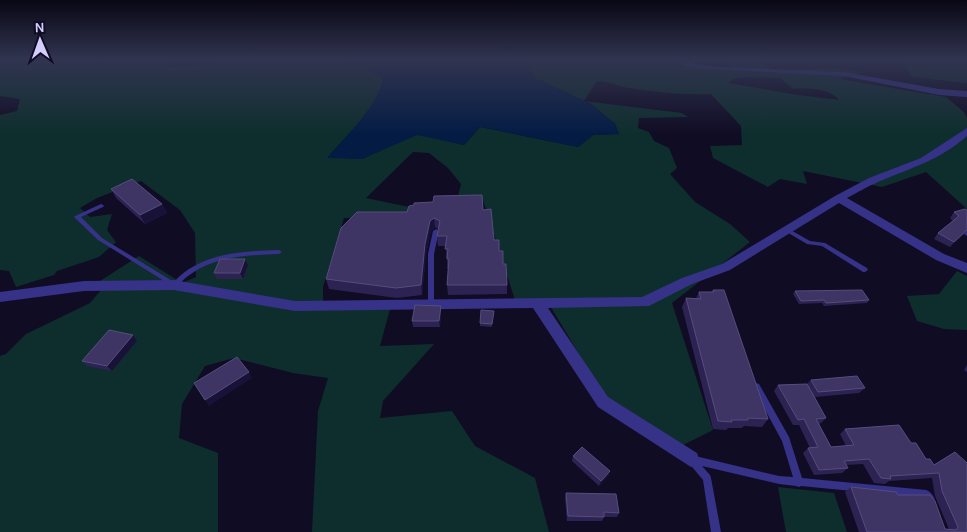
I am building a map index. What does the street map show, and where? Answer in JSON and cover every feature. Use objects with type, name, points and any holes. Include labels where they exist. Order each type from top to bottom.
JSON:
[{"type":"street","points":[[896,84],[939,92],[967,94]]},
{"type":"street","points":[[0,297],[84,286],[174,285],[294,306],[644,302],[687,281],[726,267],[839,198],[873,180],[925,160],[967,131]]},
{"type":"street","points":[[839,198],[940,257],[967,268]]},
{"type":"street","points":[[537,303],[603,402],[691,459]]},
{"type":"lane","points":[[101,206],[77,217],[100,239],[174,285],[191,270],[213,261],[240,254],[279,252]]},
{"type":"lane","points":[[787,230],[809,243],[823,244],[865,270]]},
{"type":"lane","points":[[431,304],[431,254],[436,231]]},
{"type":"lane","points":[[751,379],[786,440],[799,483]]},
{"type":"lane","points":[[691,459],[799,483],[926,494],[935,510]]},
{"type":"lane","points":[[691,459],[707,478],[716,532]]},
{"type":"green space","points":[[0,84],[381,84],[369,110],[328,157],[362,159],[417,134],[464,145],[480,127],[578,147],[593,135],[619,134],[615,124],[585,101],[682,113],[688,117],[639,118],[638,128],[649,132],[654,141],[669,148],[677,168],[670,174],[695,202],[730,224],[750,242],[672,303],[713,430],[683,445],[606,399],[546,299],[515,300],[483,200],[457,201],[461,184],[448,168],[429,153],[413,152],[366,198],[414,208],[401,216],[344,218],[323,287],[323,301],[390,309],[380,346],[434,344],[383,401],[380,418],[452,411],[475,446],[535,478],[549,532],[312,532],[318,411],[328,378],[293,373],[234,358],[205,366],[182,404],[179,438],[218,453],[218,532],[0,532],[0,356],[6,354],[26,334],[90,303],[101,290],[100,281],[139,256],[182,283],[196,277],[195,233],[180,210],[141,181],[97,198],[80,208],[90,217],[112,214],[107,230],[116,242],[99,257],[57,271],[54,275],[16,287],[9,271],[0,270],[0,115],[17,111],[20,99],[0,96]]},
{"type":"green space","points":[[548,84],[595,84],[584,101]]},
{"type":"green space","points":[[612,84],[733,84],[839,100],[824,91],[793,89],[787,84],[868,84],[946,97],[964,112],[967,118],[967,209],[926,172],[882,187],[803,171],[807,184],[780,179],[768,187],[713,158],[710,146],[742,145],[741,126],[711,94],[680,94],[628,88]]},
{"type":"green space","points":[[957,271],[967,276],[967,330],[944,329],[917,321],[907,296],[939,294]]},
{"type":"green space","points":[[778,487],[834,493],[847,532],[786,532]]},
{"type":"water","points":[[381,84],[548,84],[591,104],[615,124],[619,134],[593,135],[578,147],[480,127],[464,145],[417,135],[362,159],[327,158],[369,110]]},
{"type":"building","points":[[132,179],[162,204],[140,215],[111,189]]},
{"type":"building","points":[[482,195],[483,210],[491,209],[494,240],[499,240],[499,251],[503,251],[503,264],[506,264],[507,285],[447,285],[449,259],[447,259],[448,249],[445,249],[447,236],[437,236],[440,221],[434,218],[430,221],[425,244],[421,285],[396,288],[326,279],[341,228],[357,212],[407,212],[409,206],[414,205],[414,203],[433,202],[434,196]]},
{"type":"building","points":[[967,210],[967,230],[954,242],[938,233],[959,216],[954,212]]},
{"type":"building","points":[[220,259],[245,259],[240,273],[214,273]]},
{"type":"building","points":[[713,290],[724,290],[768,419],[748,418],[748,420],[731,420],[732,422],[718,421],[686,298],[701,299],[699,292],[714,292]]},
{"type":"building","points":[[862,290],[869,300],[826,303],[824,300],[801,301],[795,291]]},
{"type":"building","points":[[415,305],[441,306],[439,321],[412,321]]},
{"type":"building","points":[[481,310],[494,311],[492,324],[480,323]]},
{"type":"building","points":[[109,330],[133,335],[107,366],[82,361]]},
{"type":"building","points":[[237,357],[249,372],[205,400],[194,383]]},
{"type":"building","points":[[857,376],[865,388],[818,392],[811,380]]},
{"type":"building","points":[[807,384],[826,418],[816,419],[831,447],[854,445],[845,429],[899,425],[911,443],[916,443],[926,459],[930,459],[934,465],[955,452],[967,463],[967,532],[867,532],[851,487],[896,492],[898,495],[930,495],[935,501],[945,529],[956,530],[958,527],[942,491],[939,473],[890,476],[891,479],[881,478],[869,459],[844,461],[848,468],[819,470],[808,448],[818,447],[804,419],[798,420],[778,385]]},
{"type":"building","points":[[582,447],[610,471],[601,481],[573,456]]},
{"type":"building","points":[[566,493],[616,494],[619,513],[604,512],[604,517],[568,516]]}]
